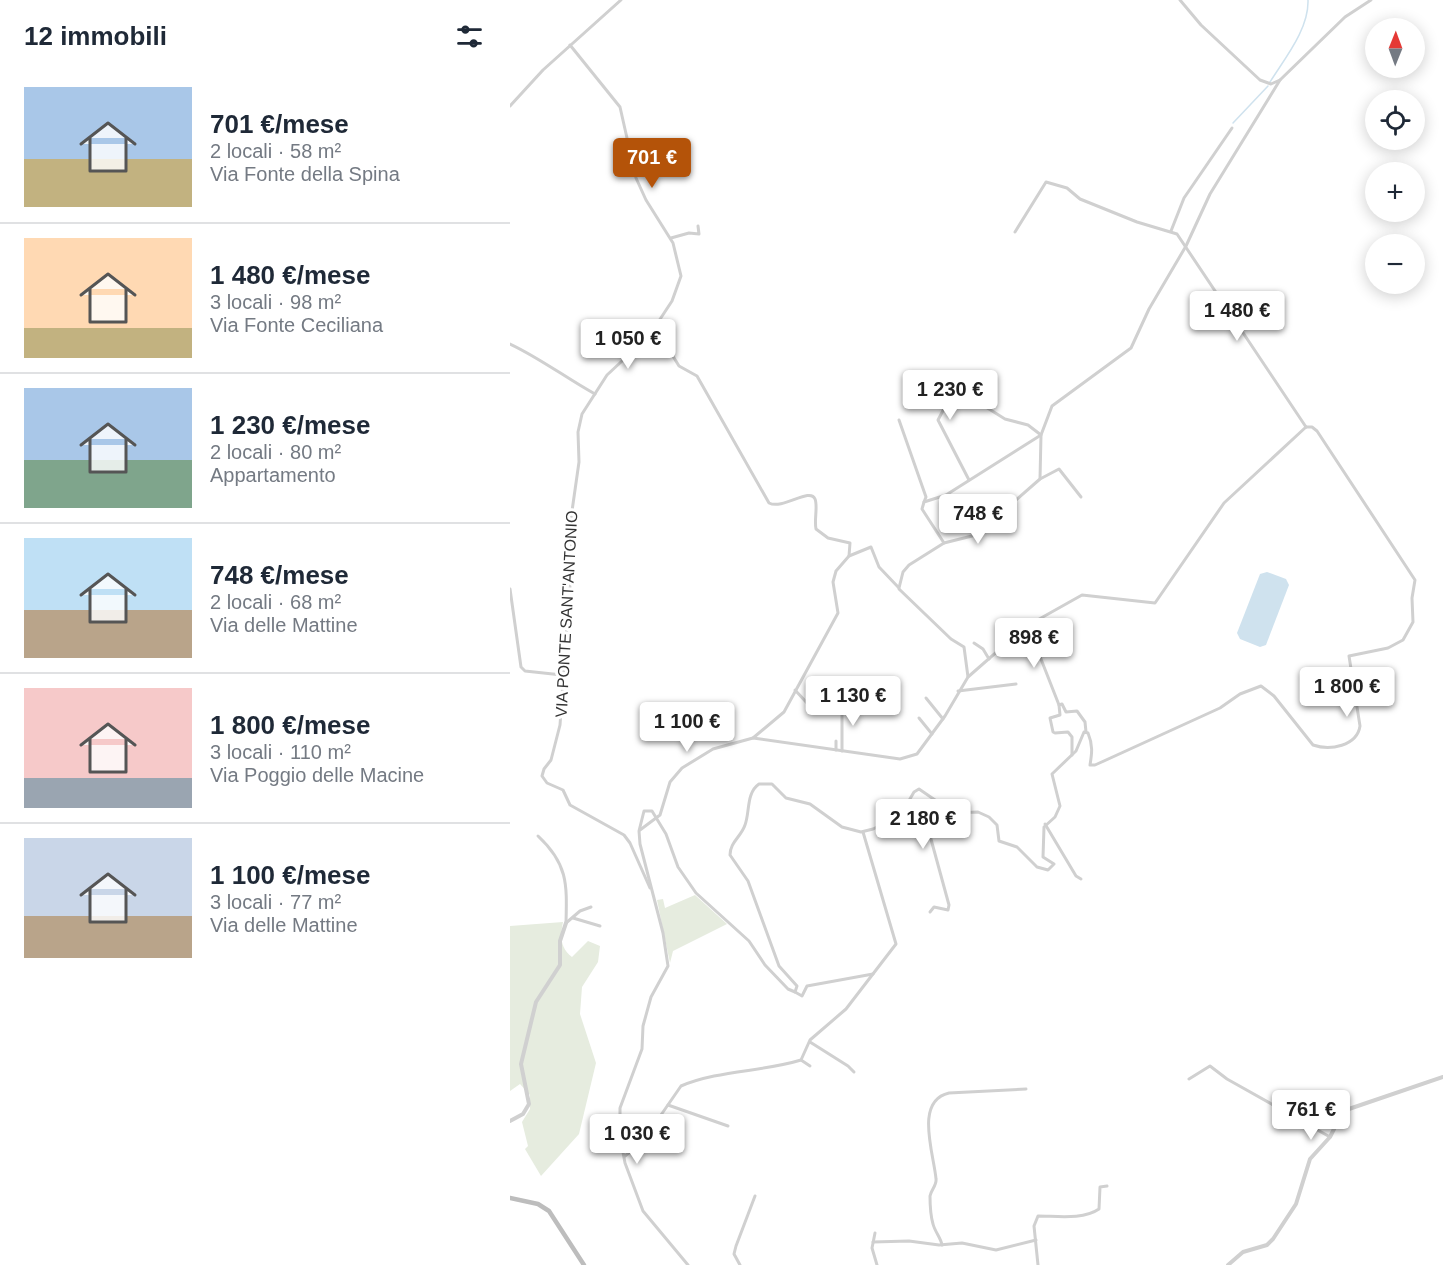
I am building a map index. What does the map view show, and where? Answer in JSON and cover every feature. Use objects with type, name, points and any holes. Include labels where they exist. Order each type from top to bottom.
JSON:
[{"type":"main road","points":[[510,1198],[538,1204],[549,1210],[584,1265]]},
{"type":"street","points":[[510,106],[570,45],[621,0]]},
{"type":"street","points":[[1180,0],[1201,25],[1260,80],[1271,84],[1280,80]]},
{"type":"street","points":[[1040,479],[1041,435],[1052,406],[1131,348],[1149,309],[1186,246],[1210,194],[1280,80],[1345,17],[1371,0]]},
{"type":"street","name":"VIA PONTE SANT'ANTONIO","points":[[570,45],[620,106],[636,178],[646,200],[670,238],[679,262],[680,282],[672,301],[649,336],[607,375],[582,414],[578,432],[579,462],[573,489],[572,557],[560,725],[551,760],[544,769],[543,776],[547,783],[563,790],[570,805],[624,835],[630,843],[652,892]]},
{"type":"street","points":[[1271,84],[1274,91]]},
{"type":"street","points":[[1171,231],[1184,198],[1196,185],[1232,128]]},
{"type":"street","points":[[1015,232],[1046,182],[1067,188],[1080,199],[1137,222],[1171,231],[1186,246],[1306,427]]},
{"type":"street","points":[[670,238],[689,233],[696,236],[699,234],[698,225]]},
{"type":"street","points":[[649,336],[671,353],[679,366],[697,376],[769,503],[783,505],[807,494],[812,495],[815,499],[816,529],[828,538],[850,543],[849,556]]},
{"type":"street","points":[[510,344],[541,358],[558,374],[595,394]]},
{"type":"street","points":[[983,389],[981,404],[1005,419],[1028,425],[1041,435]]},
{"type":"street","points":[[930,399],[947,397],[947,403],[938,420],[969,480]]},
{"type":"street","points":[[899,420],[926,497],[922,509],[944,543]]},
{"type":"street","points":[[639,831],[660,815],[670,782],[682,768],[713,749],[753,738],[900,759],[917,754],[968,677],[1028,626],[1082,595],[1155,603],[1224,503],[1306,427],[1312,427],[1317,431],[1415,580],[1412,598],[1413,622],[1403,640],[1388,648],[1349,656],[1360,726],[1357,735],[1350,742],[1337,747],[1313,745],[1274,696],[1261,686],[1239,694],[1220,708],[1095,765],[1090,765],[1092,746],[1086,732],[1085,722],[1077,711],[1066,712],[1062,704],[1059,705]]},
{"type":"street","points":[[924,502],[946,495],[1041,435]]},
{"type":"street","points":[[899,588],[903,572],[909,566],[944,543],[976,535],[1040,479],[1059,469],[1081,497]]},
{"type":"street","points":[[753,738],[784,712],[838,613],[833,582],[836,571],[849,556],[871,548],[879,567],[951,639],[964,647],[968,677]]},
{"type":"street","points":[[510,588],[521,668],[525,671],[562,675]]},
{"type":"street","points":[[1028,626],[1059,705],[1060,715],[1050,718],[1052,728],[1055,733],[1068,732],[1072,737],[1071,757]]},
{"type":"street","points":[[974,643],[983,649],[989,658]]},
{"type":"street","points":[[958,690],[1016,684]]},
{"type":"street","points":[[795,690],[807,703]]},
{"type":"street","points":[[926,698],[943,718]]},
{"type":"street","points":[[842,704],[842,751]]},
{"type":"street","points":[[919,718],[932,734]]},
{"type":"street","points":[[930,912],[934,907],[948,910],[949,905],[926,821],[950,811],[978,812],[989,817],[997,825],[999,841],[1017,847],[1037,867],[1048,870],[1054,864],[1042,854],[1045,824],[1055,817],[1059,808],[1052,779],[1053,772],[1071,757],[1086,732]]},
{"type":"street","points":[[836,741],[836,750]]},
{"type":"street","points":[[795,992],[797,986],[776,960],[770,936],[748,881],[730,855],[731,846],[745,826],[753,790],[762,783],[772,784],[786,798],[810,804],[847,830],[862,832],[900,816],[917,790],[950,811]]},
{"type":"street","points":[[688,1265],[643,1211],[624,1157],[619,1124],[620,1108],[642,1049],[643,1026],[651,996],[668,966],[639,831],[644,811],[650,810],[666,834],[673,856],[689,884],[749,941],[765,964],[788,989],[802,996],[807,986],[873,974]]},
{"type":"street","points":[[1045,824],[1076,876],[1081,879]]},
{"type":"street","points":[[624,1157],[644,1141],[677,1089],[690,1082],[740,1070],[776,1067],[801,1060],[810,1042],[846,1009],[897,944],[862,832]]},
{"type":"street","points":[[510,1120],[523,1113],[529,1104],[521,1064],[536,1002],[561,960],[560,941],[566,923],[567,896],[561,864],[555,852],[538,836]]},
{"type":"street","points":[[566,923],[580,911],[591,907]]},
{"type":"street","points":[[573,917],[600,926]]},
{"type":"street","points":[[810,1042],[854,1072]]},
{"type":"street","points":[[801,1060],[810,1066]]},
{"type":"street","points":[[1190,1079],[1210,1066],[1227,1079],[1330,1137]]},
{"type":"street","points":[[1228,1265],[1243,1252],[1267,1245],[1273,1239],[1296,1204],[1310,1159],[1330,1137],[1343,1111],[1443,1077]]},
{"type":"street","points":[[942,1245],[933,1224],[930,1197],[936,1179],[932,1164],[933,1147],[928,1113],[931,1105],[940,1095],[1026,1089]]},
{"type":"street","points":[[668,1105],[728,1126]]},
{"type":"street","points":[[1038,1265],[1034,1226],[1038,1216],[1087,1215],[1096,1212],[1099,1209],[1100,1187],[1107,1186]]},
{"type":"street","points":[[740,1265],[734,1254],[755,1196]]},
{"type":"street","points":[[875,1233],[873,1242],[877,1265]]},
{"type":"street","points":[[873,1242],[909,1241],[942,1245],[962,1243],[996,1250],[1036,1240]]},
{"type":"shaded area","points":[[695,895],[727,924],[673,951],[670,963],[657,900],[663,899],[665,908]]},
{"type":"shaded area","points":[[563,922],[562,941],[565,950],[572,957],[588,941],[600,946],[598,962],[582,987],[580,1014],[596,1063],[579,1134],[541,1176],[525,1149],[528,1146],[522,1122],[530,1109],[530,1095],[520,1084],[510,1091],[510,926]]},
{"type":"water","points":[[1267,572],[1286,579],[1289,585],[1266,645],[1260,647],[1240,639],[1237,633],[1260,574]]},
{"type":"waterway","points":[[1270,82],[1305,22],[1308,0]]},
{"type":"waterway","points":[[1233,123],[1268,86]]}]
